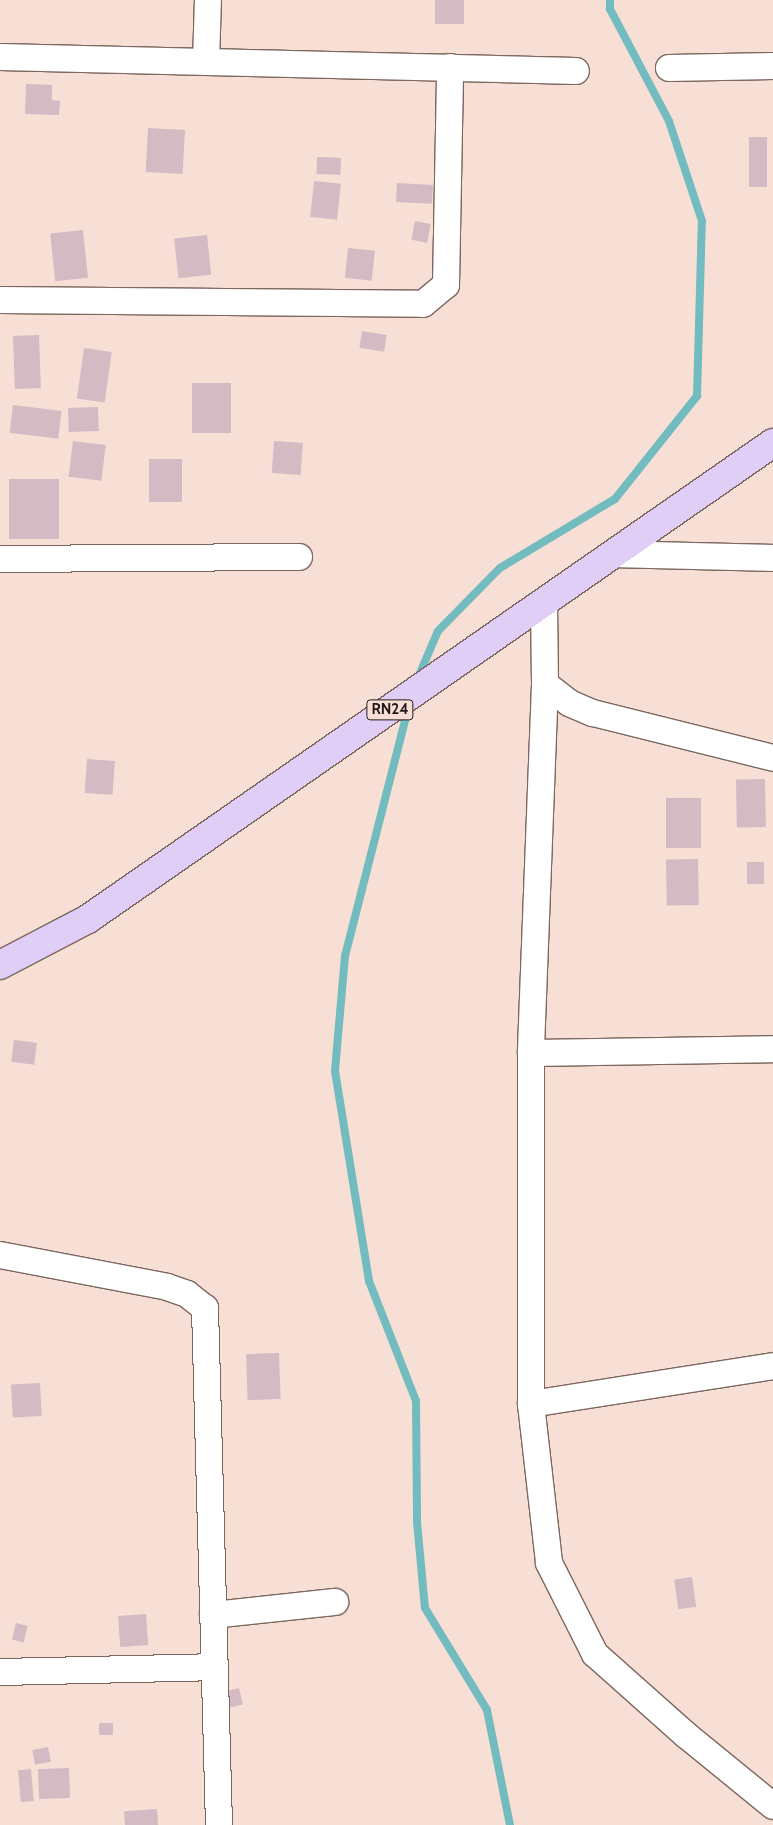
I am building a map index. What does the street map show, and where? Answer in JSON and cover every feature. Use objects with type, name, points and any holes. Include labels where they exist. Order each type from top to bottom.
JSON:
[{"type":"main road","name":"RN24","points":[[0,965],[88,919],[773,443]]},
{"type":"street","points":[[206,62],[208,0]]},
{"type":"street","points":[[0,57],[576,70]]},
{"type":"street","points":[[669,68],[773,66]]},
{"type":"street","points":[[0,300],[423,304],[446,284],[450,68]]},
{"type":"street","points":[[613,554],[773,558]]},
{"type":"street","points":[[0,559],[299,557]]},
{"type":"street","points":[[544,602],[545,684],[531,1053],[531,1404],[549,1563],[595,1654],[686,1735],[773,1806]]},
{"type":"street","points":[[545,684],[569,703],[593,712],[773,758]]},
{"type":"street","points":[[531,1053],[773,1049]]},
{"type":"street","points":[[0,1255],[167,1287],[187,1294],[205,1308],[219,1825]]},
{"type":"street","points":[[531,1404],[773,1366]]},
{"type":"street","points":[[213,1615],[335,1602]]},
{"type":"street","points":[[0,1672],[215,1667]]},
{"type":"building","points":[[435,0],[464,0],[464,24],[435,24]]},
{"type":"building","points":[[26,84],[52,85],[52,100],[60,101],[59,115],[25,114]]},
{"type":"building","points":[[148,128],[185,130],[183,174],[146,172]]},
{"type":"building","points":[[749,137],[767,137],[767,187],[749,187]]},
{"type":"building","points":[[317,157],[341,158],[340,175],[316,174]]},
{"type":"building","points":[[314,181],[341,184],[337,220],[310,217]]},
{"type":"building","points":[[397,183],[433,185],[432,204],[396,202]]},
{"type":"building","points":[[415,221],[431,224],[427,243],[411,240]]},
{"type":"building","points":[[83,230],[88,278],[55,281],[50,233]]},
{"type":"building","points":[[207,235],[211,275],[178,278],[174,238]]},
{"type":"building","points":[[348,248],[375,251],[372,281],[345,278]]},
{"type":"building","points":[[362,331],[387,335],[384,352],[359,348]]},
{"type":"building","points":[[39,335],[41,388],[15,389],[13,336]]},
{"type":"building","points":[[84,348],[112,352],[105,402],[77,399]]},
{"type":"building","points":[[192,383],[231,383],[231,433],[192,433]]},
{"type":"building","points":[[13,405],[62,411],[58,439],[10,433]]},
{"type":"building","points":[[98,407],[99,431],[69,432],[68,408]]},
{"type":"building","points":[[73,441],[106,445],[101,481],[69,477]]},
{"type":"building","points":[[274,441],[303,443],[301,475],[272,473]]},
{"type":"building","points":[[149,459],[182,459],[182,502],[149,502]]},
{"type":"building","points":[[9,479],[59,479],[59,539],[9,539]]},
{"type":"building","points":[[87,759],[115,761],[113,795],[85,793]]},
{"type":"building","points":[[765,779],[766,827],[737,827],[736,780]]},
{"type":"building","points":[[666,798],[701,798],[701,848],[666,848]]},
{"type":"building","points":[[698,859],[699,905],[667,906],[666,860]]},
{"type":"building","points":[[747,862],[764,862],[764,884],[747,884]]},
{"type":"building","points":[[14,1040],[37,1043],[34,1065],[11,1062]]},
{"type":"building","points":[[279,1353],[281,1399],[248,1400],[246,1354]]},
{"type":"building","points":[[40,1383],[42,1416],[13,1417],[11,1385]]},
{"type":"building","points":[[692,1577],[696,1607],[678,1609],[674,1580]]},
{"type":"building","points":[[146,1614],[148,1645],[120,1647],[118,1616]]},
{"type":"building","points":[[16,1623],[28,1626],[24,1642],[12,1639]]},
{"type":"building","points":[[239,1688],[243,1705],[220,1710],[217,1693]]},
{"type":"building","points":[[99,1723],[113,1723],[113,1735],[99,1735]]},
{"type":"building","points":[[48,1747],[51,1762],[35,1765],[32,1750]]},
{"type":"building","points":[[69,1768],[70,1798],[39,1799],[38,1769]]},
{"type":"building","points":[[31,1769],[34,1801],[21,1802],[18,1770]]},
{"type":"building","points":[[157,1809],[158,1825],[125,1825],[124,1811]]},
{"type":"waterway","points":[[417,680],[438,631],[500,568],[615,499],[697,396],[702,221],[669,121],[610,9],[610,0]]},
{"type":"waterway","points":[[409,705],[345,956],[335,1071],[369,1281],[416,1401],[417,1522],[425,1608],[487,1710],[510,1825]]}]
